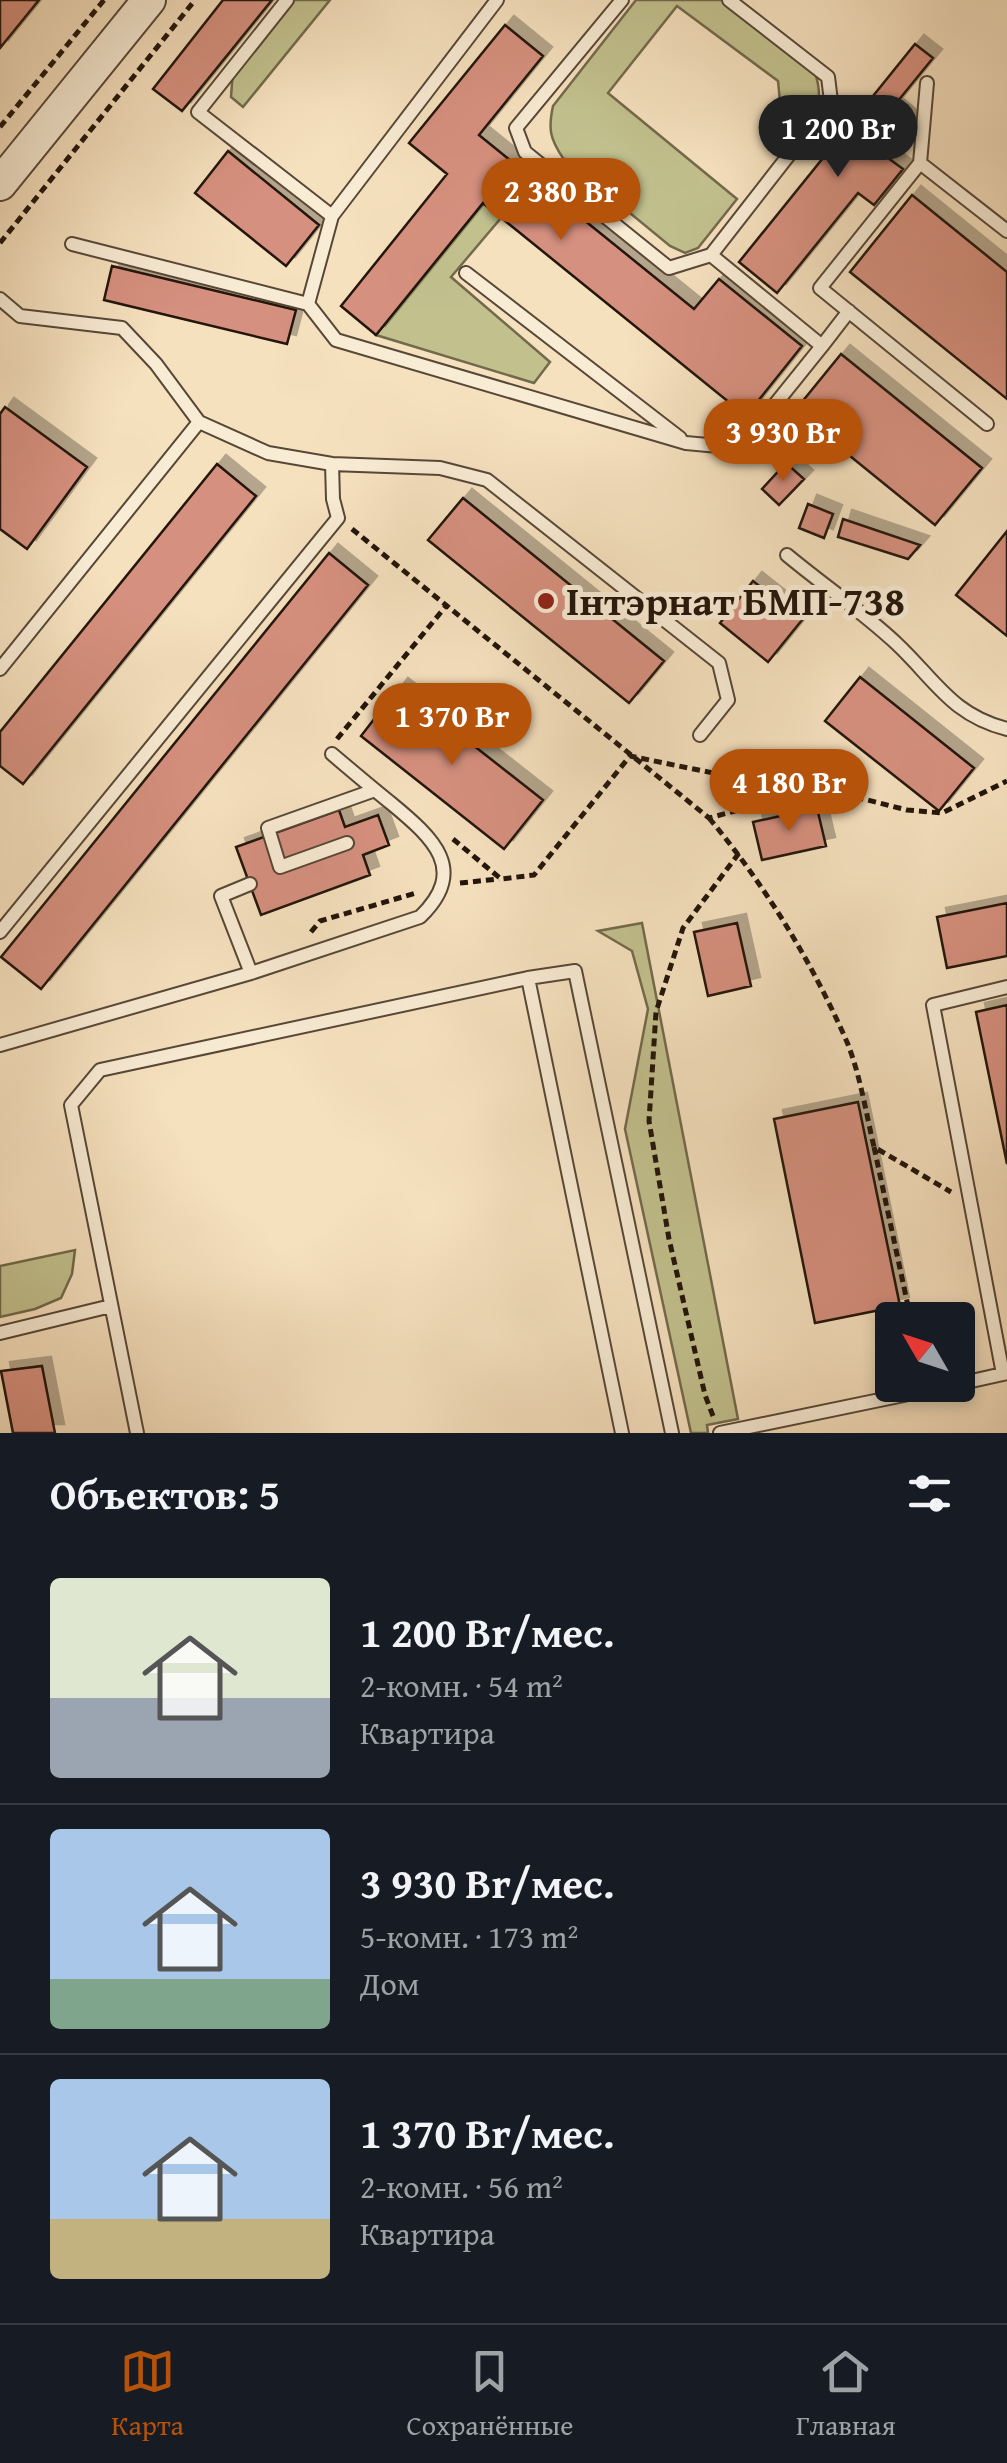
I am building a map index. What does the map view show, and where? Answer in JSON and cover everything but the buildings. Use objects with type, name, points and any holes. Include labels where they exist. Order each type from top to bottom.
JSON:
[{"type":"street","points":[[0,184],[149,0]]},
{"type":"lane","points":[[286,0],[198,112],[332,216]]},
{"type":"lane","points":[[308,304],[332,216],[497,0]]},
{"type":"lane","points":[[622,0],[516,128],[525,152],[668,268],[711,255],[831,101],[828,76],[729,0]]},
{"type":"lane","points":[[927,83],[920,163],[820,288],[988,424]]},
{"type":"lane","points":[[920,163],[1007,230]]},
{"type":"lane","points":[[72,244],[308,304],[336,340],[686,442],[740,448],[849,312]]},
{"type":"lane","points":[[711,255],[822,346]]},
{"type":"lane","points":[[466,273],[686,442]]},
{"type":"lane","points":[[0,299],[20,316],[122,328],[156,364],[199,422],[268,453],[332,464],[440,468],[486,480],[719,663],[728,700],[700,735]]},
{"type":"lane","points":[[0,669],[199,422]]},
{"type":"lane","points":[[0,932],[338,518],[332,464]]},
{"type":"lane","points":[[787,556],[898,645],[945,697],[975,719],[1006,724]]},
{"type":"lane","points":[[0,1045],[251,974],[420,917],[434,903],[443,884],[444,866],[437,848],[425,831],[375,790],[333,748]]},
{"type":"lane","points":[[347,843],[280,866],[268,828],[375,790]]},
{"type":"lane","points":[[250,884],[221,896],[251,974]]},
{"type":"lane","points":[[137,1433],[71,1105],[100,1070],[575,971],[672,1433]]},
{"type":"lane","points":[[528,978],[622,1433]]},
{"type":"lane","points":[[975,1380],[1005,1374],[933,1004],[1007,987]]},
{"type":"lane","points":[[0,1333],[112,1306]]},
{"type":"lane","points":[[720,1433],[875,1401]]},
{"type":"path","points":[[0,128],[104,0]]},
{"type":"path","points":[[0,243],[195,0]]},
{"type":"path","points":[[338,518],[709,818],[738,853],[798,944],[848,1045],[907,1302]]},
{"type":"path","points":[[333,748],[446,606]]},
{"type":"path","points":[[630,756],[806,792]]},
{"type":"path","points":[[441,829],[502,879],[534,875],[630,756]]},
{"type":"path","points":[[709,818],[820,788],[908,810],[942,813],[1007,782]]},
{"type":"path","points":[[720,1433],[700,1378],[669,1239],[649,1120],[656,1012],[683,928],[738,853]]},
{"type":"path","points":[[874,1147],[970,1203]]},
{"type":"shaded area","points":[[290,0],[330,0],[243,107],[231,97],[233,70]]},
{"type":"shaded area","points":[[636,0],[724,0],[815,73],[818,85],[818,105],[810,120],[790,145],[784,143],[778,81],[677,6],[608,93],[737,199],[698,248],[685,253],[670,246],[563,158],[551,134],[553,106]]},
{"type":"shaded area","points":[[483,203],[501,218],[451,277],[550,362],[534,383],[376,335]]},
{"type":"shaded area","points":[[642,923],[738,1419],[707,1425],[708,1433],[691,1433],[625,1129],[648,1009],[632,951],[598,931]]},
{"type":"shaded area","points":[[75,1250],[72,1274],[61,1298],[0,1317],[0,1266]]},
{"type":"place","name":"Інтэрнат БМП-738","points":[[546,601]]}]
